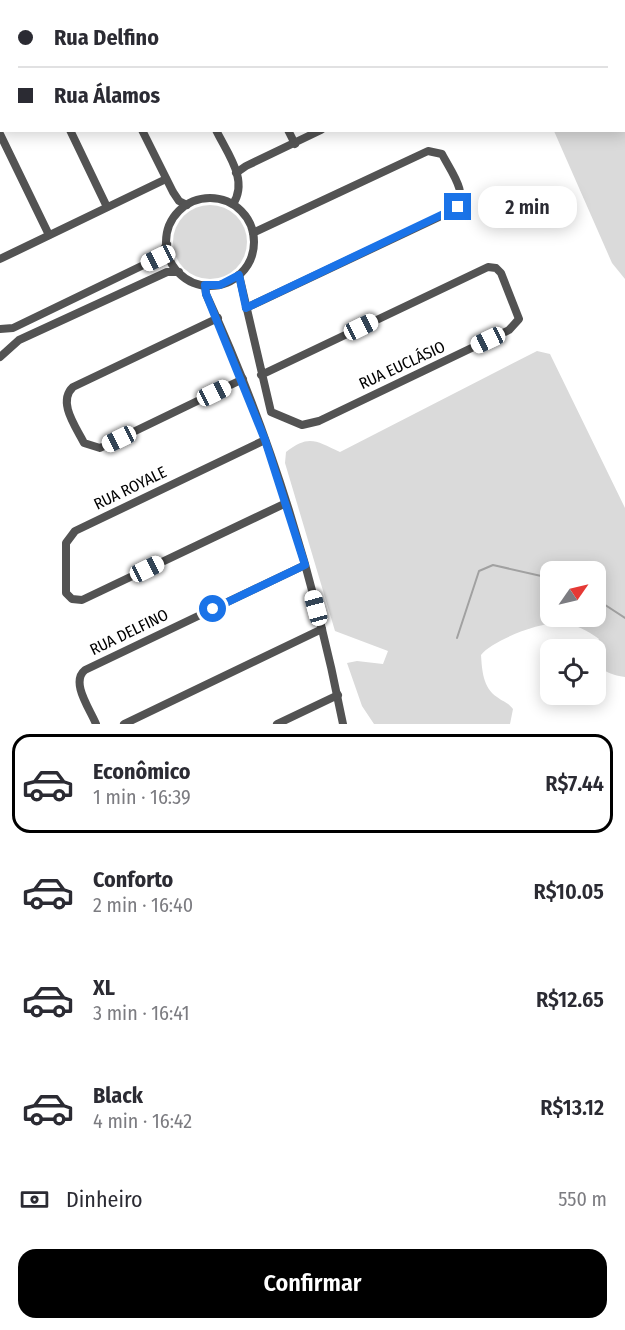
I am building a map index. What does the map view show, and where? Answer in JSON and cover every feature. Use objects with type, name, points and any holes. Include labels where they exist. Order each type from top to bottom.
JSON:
[{"type":"street","points":[[71,132],[107,207]]},
{"type":"street","points":[[143,132],[179,201],[187,205]]},
{"type":"street","points":[[217,132],[236,173],[240,189],[233,204]]},
{"type":"street","points":[[289,132],[295,144]]},
{"type":"street","points":[[236,173],[317,132]]},
{"type":"street","points":[[0,134],[49,235]]},
{"type":"street","points":[[246,308],[454,210],[460,203],[461,193],[442,154],[436,150],[428,151],[254,233]]},
{"type":"street","points":[[0,259],[166,179]]},
{"type":"street","points":[[210,198],[233,204],[248,219],[254,233],[252,255],[239,275],[220,285],[205,285],[191,281],[179,272],[170,259],[167,244],[171,222],[187,205],[210,198]]},
{"type":"street","points":[[0,329],[13,328],[158,258],[167,244]]},
{"type":"street","name":"RUA EUCLÁSIO","points":[[492,267],[501,273],[519,319],[509,330],[311,423],[302,425],[271,412],[261,375],[492,267]]},
{"type":"street","points":[[0,357],[19,340],[167,272],[179,272]]},
{"type":"street","points":[[239,275],[261,375]]},
{"type":"street","points":[[205,285],[206,294],[243,379],[286,503],[305,565],[344,724]]},
{"type":"street","points":[[218,318],[73,387],[67,395],[66,405],[84,443],[100,448],[243,379]]},
{"type":"street","name":"RUA ROYALE","points":[[265,440],[75,531],[66,543],[64,588],[72,599],[82,600],[286,503]]},
{"type":"street","name":"RUA DELFINO","points":[[96,724],[79,683],[80,675],[85,670],[305,565]]},
{"type":"street","points":[[124,724],[322,630]]},
{"type":"street","points":[[277,724],[338,695]]},
{"type":"shaded area","points":[[554,132],[625,132],[625,279],[612,263]]},
{"type":"shaded area","points":[[203,205],[217,205],[231,211],[241,221],[247,235],[247,249],[241,263],[231,273],[217,279],[203,279],[189,273],[179,263],[173,249],[173,235],[179,221],[189,211]]},
{"type":"shaded area","points":[[537,351],[550,354],[625,508],[625,677],[606,671],[606,639],[599,639],[579,627],[606,627],[606,561],[540,561],[540,626],[506,638],[481,655],[484,678],[489,689],[513,709],[510,724],[374,724],[362,706],[347,663],[357,661],[383,664],[388,651],[335,631],[285,463],[286,452],[294,446],[307,441],[318,442],[340,452]]},
{"type":"waterway","points":[[457,638],[479,571],[493,565],[540,576]]},
{"type":"waterway","points":[[606,606],[625,618]]},
{"type":"route","points":[[213,609],[305,565],[265,440],[243,379],[206,294],[205,285],[220,285],[239,275],[246,308],[458,207]]}]
